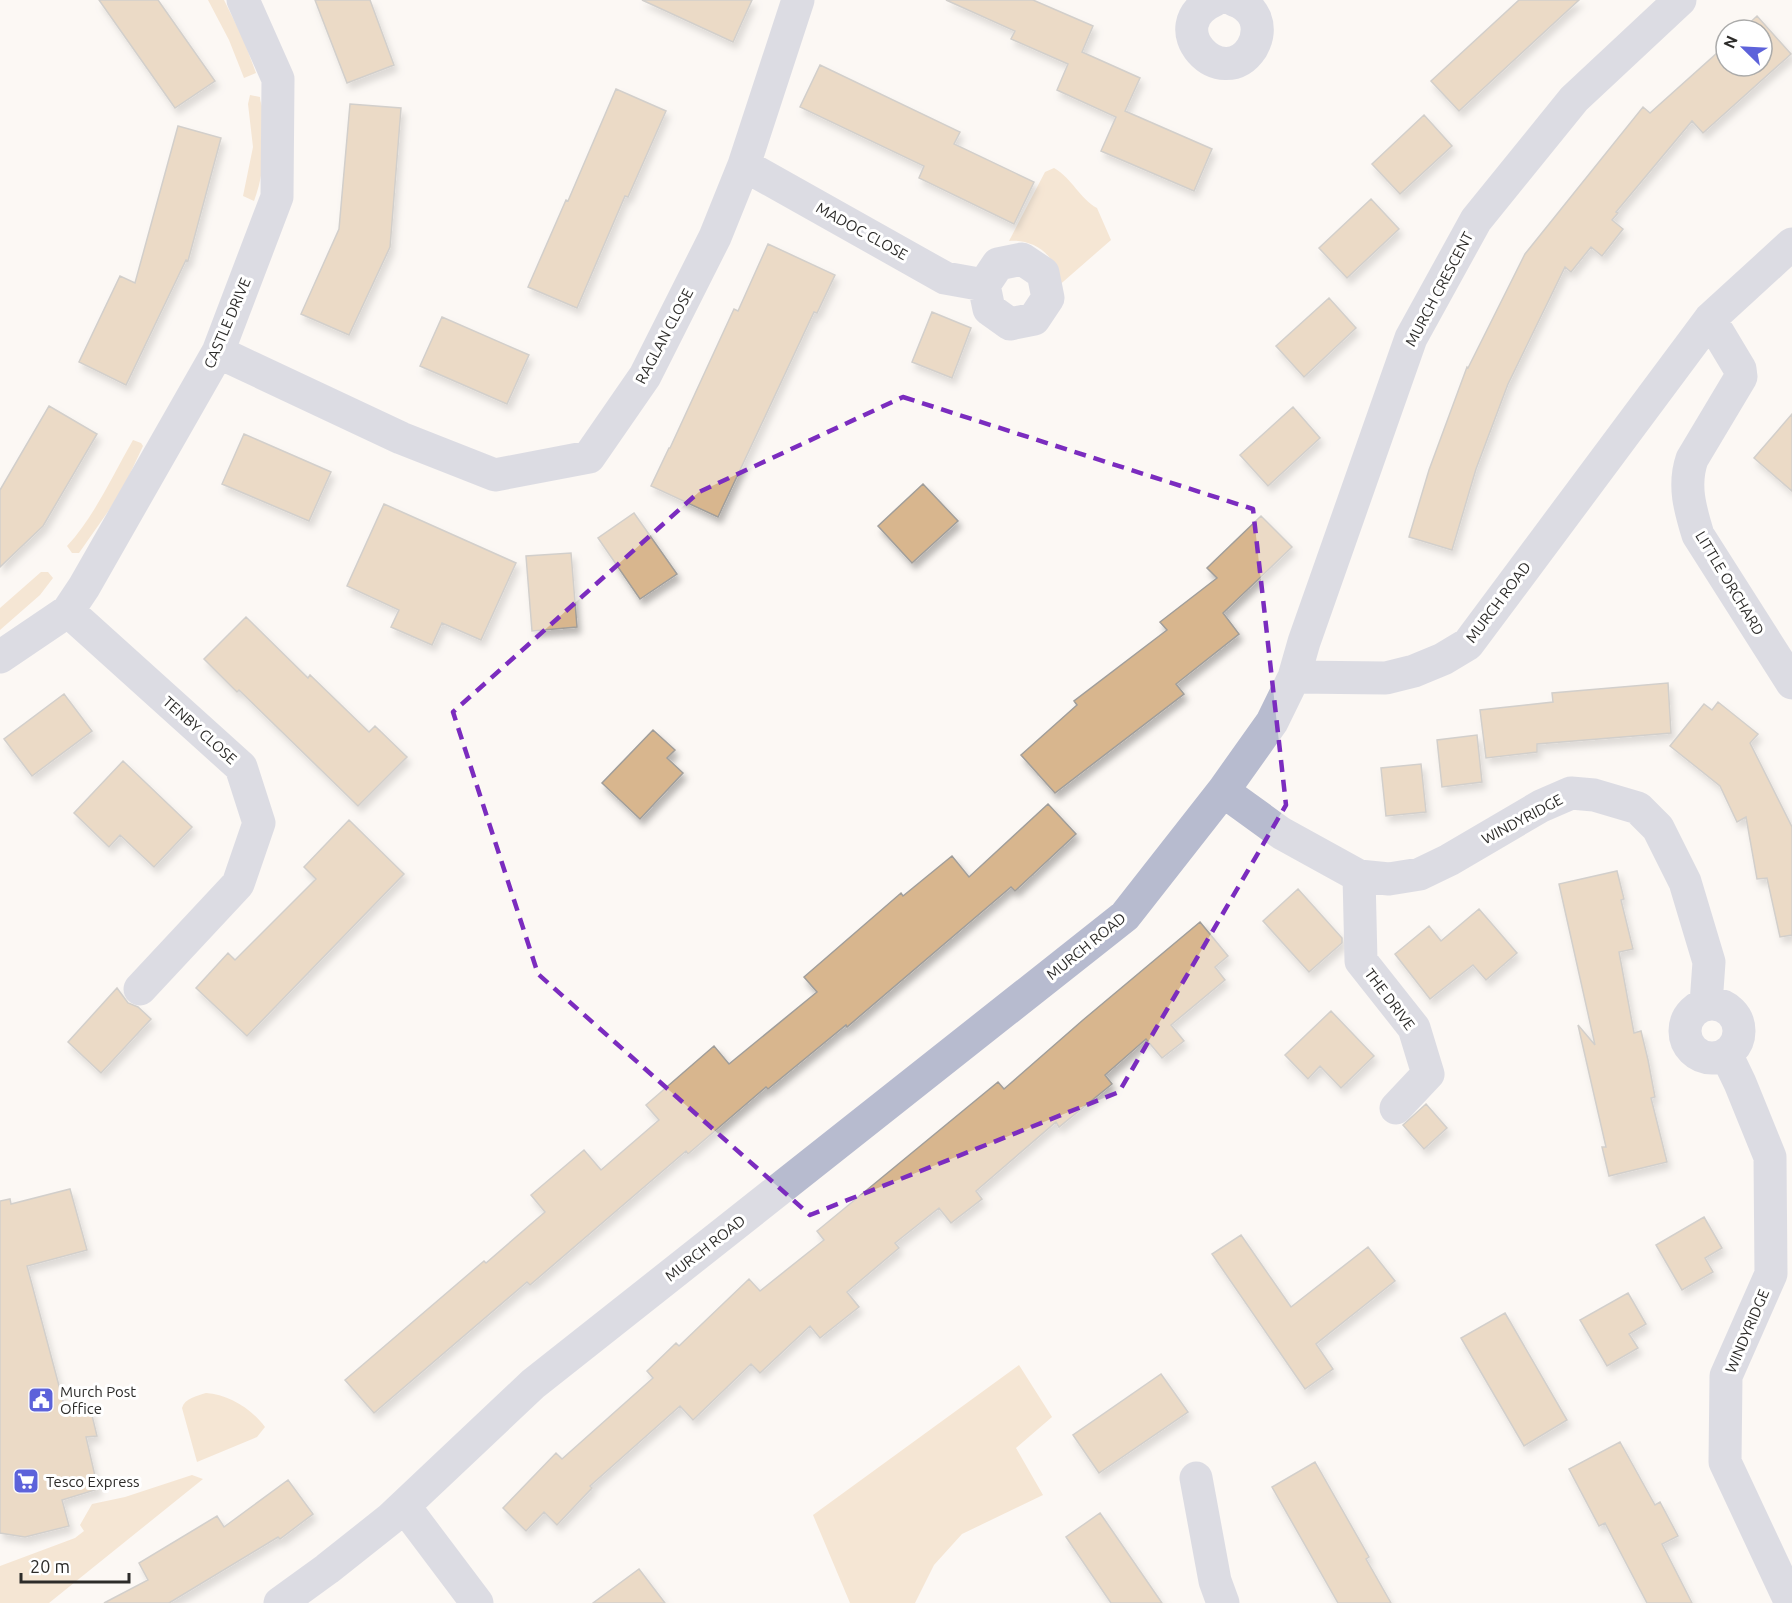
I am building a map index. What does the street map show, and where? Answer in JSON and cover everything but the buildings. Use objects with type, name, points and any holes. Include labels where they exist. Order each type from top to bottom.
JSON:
[{"type":"street","name":"CASTLE DRIVE","points":[[0,657],[68,610],[84,587],[137,498],[218,352],[277,196],[278,79],[243,0]]},
{"type":"street","name":"RAGLAN CLOSE","points":[[218,352],[401,438],[495,476],[589,457],[645,376],[715,237],[744,165],[798,0]]},
{"type":"street","points":[[1200,4],[1192,29],[1197,49],[1214,62],[1234,62],[1243,58],[1251,50],[1258,29],[1249,8],[1234,0]]},
{"type":"street","name":"MURCH CRESCENT","points":[[1294,677],[1304,642],[1411,338],[1476,220],[1574,99],[1680,0]]},
{"type":"street","name":"MADOC CLOSE","points":[[744,165],[945,278],[984,285]]},
{"type":"street","name":"MURCH ROAD","points":[[280,1603],[327,1569],[404,1506],[533,1384],[1125,916],[1223,791],[1272,722],[1294,677],[1386,678],[1414,671],[1443,659],[1468,644],[1710,319],[1792,244]]},
{"type":"street","name":"LITTLE ORCHARD","points":[[1710,319],[1740,369],[1741,377],[1692,459],[1687,474],[1691,513],[1698,535],[1792,683]]},
{"type":"street","name":"TENBY CLOSE","points":[[68,610],[241,767],[259,823],[238,884],[140,989]]},
{"type":"street","name":"WINDYRIDGE","points":[[1223,791],[1281,833],[1359,876],[1389,879],[1420,874],[1449,860],[1541,806],[1571,793],[1605,798],[1638,808],[1658,828],[1685,882],[1708,962],[1706,1005],[1717,1004],[1727,1009],[1734,1016],[1738,1026],[1738,1036],[1734,1046],[1726,1054],[1770,1157],[1771,1274],[1726,1376],[1725,1462],[1791,1603]]},
{"type":"street","name":"THE DRIVE","points":[[1359,876],[1361,961],[1414,1028],[1428,1074],[1395,1108]]},
{"type":"street","points":[[1196,1478],[1215,1581],[1223,1603]]},
{"type":"street","points":[[404,1506],[477,1603]]},
{"type":"highlighted area","points":[[903,397],[1253,509],[1286,805],[1119,1092],[810,1215],[538,974],[453,712],[699,492]]},
{"type":"shaded area","points":[[208,0],[224,0],[243,38],[256,73],[244,78],[229,40]]},
{"type":"shaded area","points":[[250,95],[260,97],[265,132],[264,156],[254,201],[243,196],[253,147],[248,104]]},
{"type":"shaded area","points":[[1054,168],[1097,208],[1111,240],[1056,288],[1051,260],[1043,251],[1020,241],[1009,241],[1045,172]]},
{"type":"shaded area","points":[[133,440],[143,446],[121,493],[79,553],[72,553],[67,546],[95,509]]},
{"type":"shaded area","points":[[41,572],[48,572],[53,578],[40,595],[0,630],[0,608]]},
{"type":"shaded area","points":[[1019,1365],[1052,1417],[1016,1448],[1043,1495],[962,1534],[934,1565],[915,1603],[850,1603],[813,1515]]},
{"type":"shaded area","points":[[206,1393],[231,1399],[253,1414],[265,1427],[257,1437],[197,1462],[182,1408],[195,1396]]},
{"type":"shaded area","points":[[192,1475],[203,1479],[49,1603],[0,1603],[0,1566],[75,1538],[84,1531],[80,1525],[92,1504],[125,1497]]},
{"type":"place","name":"Murch Post Office","points":[[41,1400]]},
{"type":"place","name":"Tesco Express","points":[[26,1481]]}]
